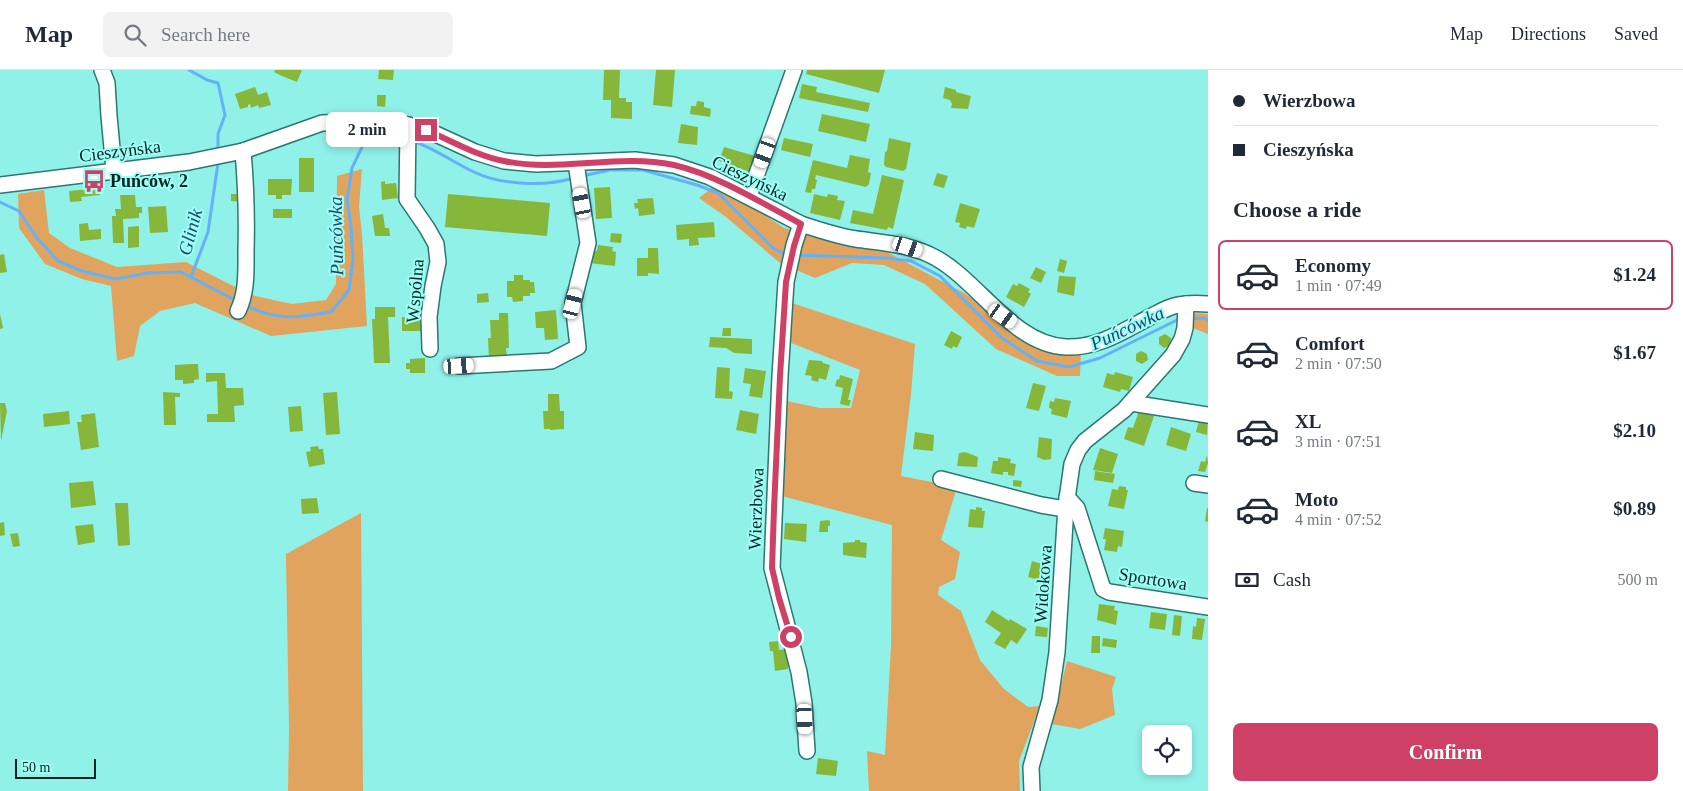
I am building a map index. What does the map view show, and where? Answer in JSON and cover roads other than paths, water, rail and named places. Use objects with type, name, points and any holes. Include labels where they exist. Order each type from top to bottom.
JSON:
[{"type":"street","points":[[102,70],[107,83],[114,170]]},
{"type":"street","points":[[748,196],[794,70]]},
{"type":"street","name":"Cieszyńska","points":[[0,185],[189,162],[243,151],[322,123],[381,121],[407,134],[426,130],[475,152],[504,161],[536,164],[577,174],[635,160],[674,165],[710,177],[801,224],[841,236],[908,247],[929,255],[954,270],[1003,316],[1030,335],[1051,345],[1077,347],[1098,344],[1167,308],[1186,315],[1208,304]]},
{"type":"street","name":"Wspólna","points":[[407,134],[407,200],[428,228],[436,244],[438,262],[429,317],[430,350]]},
{"type":"street","points":[[241,305],[247,196],[243,151]]},
{"type":"street","points":[[459,366],[551,361],[578,347],[573,304],[588,243],[577,174]]},
{"type":"street","name":"Wierzbowa","points":[[801,224],[789,264],[786,282],[772,568],[800,680],[804,703],[807,751]]},
{"type":"street","name":"Widokowa","points":[[1032,791],[1032,767],[1045,723],[1057,652],[1066,502],[1072,464],[1078,450],[1085,441],[1131,403],[1173,355],[1182,339],[1186,315]]},
{"type":"street","points":[[1131,403],[1208,415]]},
{"type":"street","points":[[941,479],[1041,505],[1059,508],[1066,502]]},
{"type":"street","name":"Sportowa","points":[[1066,502],[1077,508],[1103,589],[1109,592],[1208,606]]},
{"type":"waterway","name":"Glinik","points":[[189,70],[207,80],[218,83],[225,115],[218,134],[218,150]]},
{"type":"waterway","name":"Puńcówka","points":[[245,305],[267,314],[287,317],[331,312],[349,290],[353,259],[347,200],[352,168],[363,145],[380,138],[396,136],[403,138]]},
{"type":"waterway","name":"Puńcówka","points":[[412,141],[428,147],[474,172],[497,180],[523,183],[550,183],[573,178]]},
{"type":"waterway","name":"Glinik","points":[[191,277],[208,232],[218,163]]},
{"type":"waterway","name":"Puńcówka","points":[[582,176],[610,170],[643,170],[697,185],[718,193],[773,248],[787,254]]},
{"type":"waterway","name":"Puńcówka","points":[[0,202],[19,211],[37,238],[58,261],[82,271],[115,279],[148,273],[181,272],[237,301]]},
{"type":"waterway","name":"Puńcówka","points":[[796,255],[886,258],[911,261],[940,276],[1002,338],[1037,361],[1069,367],[1100,358],[1180,319]]},
{"type":"waterway","name":"Puńcówka","points":[[1189,319],[1204,318],[1208,320]]},
{"type":"place","name":"Puńców, 2","points":[[94,181]]}]
